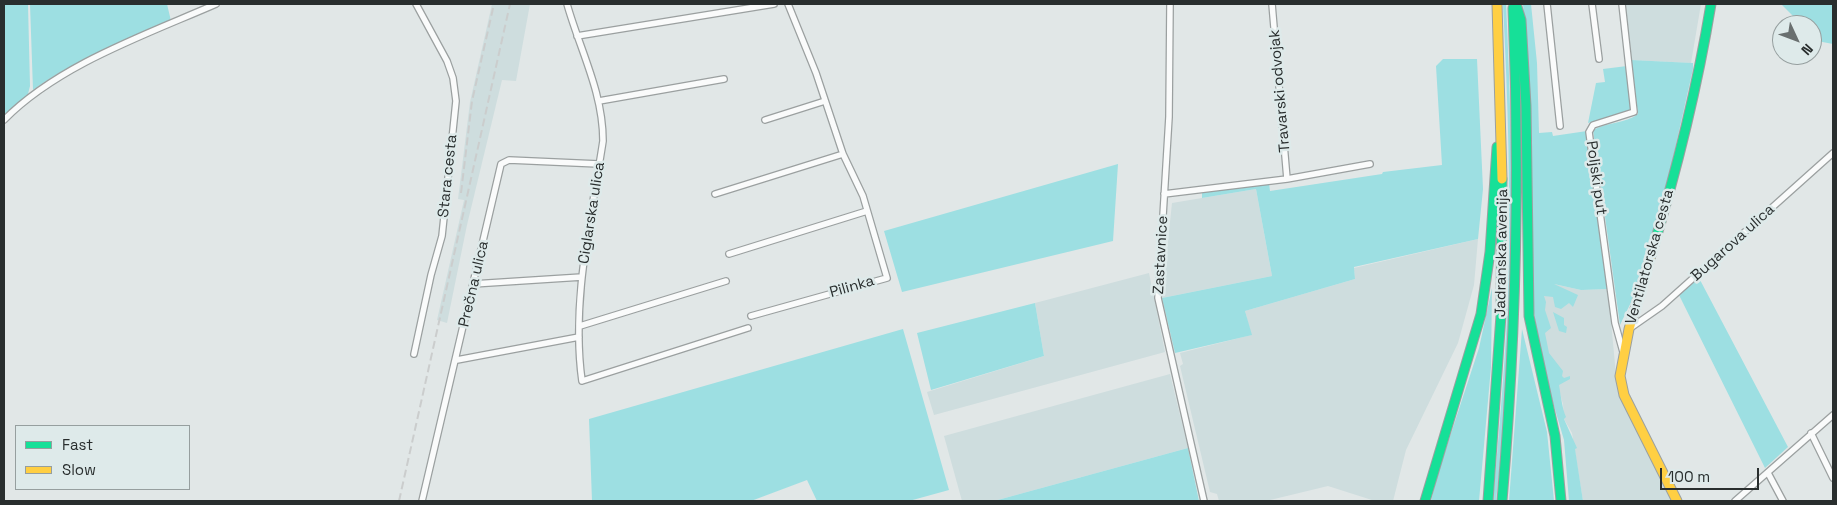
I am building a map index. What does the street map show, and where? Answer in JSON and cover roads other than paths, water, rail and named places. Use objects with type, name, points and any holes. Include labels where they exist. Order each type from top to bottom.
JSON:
[{"type":"main road","name":"Jadranska avenija","points":[[1488,501],[1496,422],[1504,242],[1501,71],[1497,4]]},
{"type":"main road","name":"Jadranska avenija","points":[[1502,501],[1510,408],[1518,246],[1515,4]]},
{"type":"main road","points":[[1515,4],[1521,20],[1524,57],[1529,316],[1536,356],[1555,436],[1561,501]]},
{"type":"main road","name":"Ventilatorska cesta","points":[[1677,501],[1624,395],[1620,376],[1623,352],[1629,329],[1669,197],[1701,63],[1711,4]]},
{"type":"main road","points":[[1425,501],[1438,449],[1473,346],[1482,306],[1492,246],[1501,71]]},
{"type":"street","points":[[4,120],[29,96],[55,78],[216,4]]},
{"type":"street","name":"Stara cesta","points":[[414,354],[431,275],[442,236],[456,101],[453,78],[447,61],[416,4]]},
{"type":"street","name":"Ciglarska ulica","points":[[567,4],[599,101],[603,122],[599,164],[582,277],[579,337],[582,381],[748,328]]},
{"type":"street","points":[[577,36],[774,4]]},
{"type":"street","name":"Pilinka","points":[[751,316],[887,278],[858,184],[843,154],[816,73],[788,4]]},
{"type":"street","name":"Zastavnice","points":[[1170,4],[1169,117],[1158,298],[1204,501]]},
{"type":"street","name":"Travarski odvojak","points":[[1272,4],[1287,179]]},
{"type":"street","points":[[1547,4],[1560,126]]},
{"type":"street","points":[[1592,4],[1599,59]]},
{"type":"street","name":"Poljski put","points":[[1622,4],[1634,112],[1593,126],[1589,132],[1615,323],[1623,352]]},
{"type":"street","points":[[599,101],[724,79]]},
{"type":"street","points":[[765,120],[825,101]]},
{"type":"street","name":"Bugarova ulica","points":[[1629,329],[1669,300],[1833,153]]},
{"type":"street","points":[[715,194],[843,154]]},
{"type":"street","name":"Prečna ulica","points":[[422,501],[457,360],[501,164],[509,160],[599,164]]},
{"type":"street","points":[[1164,194],[1287,179],[1370,164]]},
{"type":"street","points":[[729,254],[867,211]]},
{"type":"street","points":[[473,284],[582,277]]},
{"type":"street","points":[[580,326],[726,281]]},
{"type":"street","points":[[457,360],[579,337]]},
{"type":"street","points":[[1734,501],[1833,415]]},
{"type":"street","points":[[1811,433],[1833,478]]},
{"type":"street","points":[[1768,473],[1783,501]]},
{"type":"railway","points":[[461,193],[472,101],[494,4]]},
{"type":"railway","points":[[399,501],[510,4]]}]
